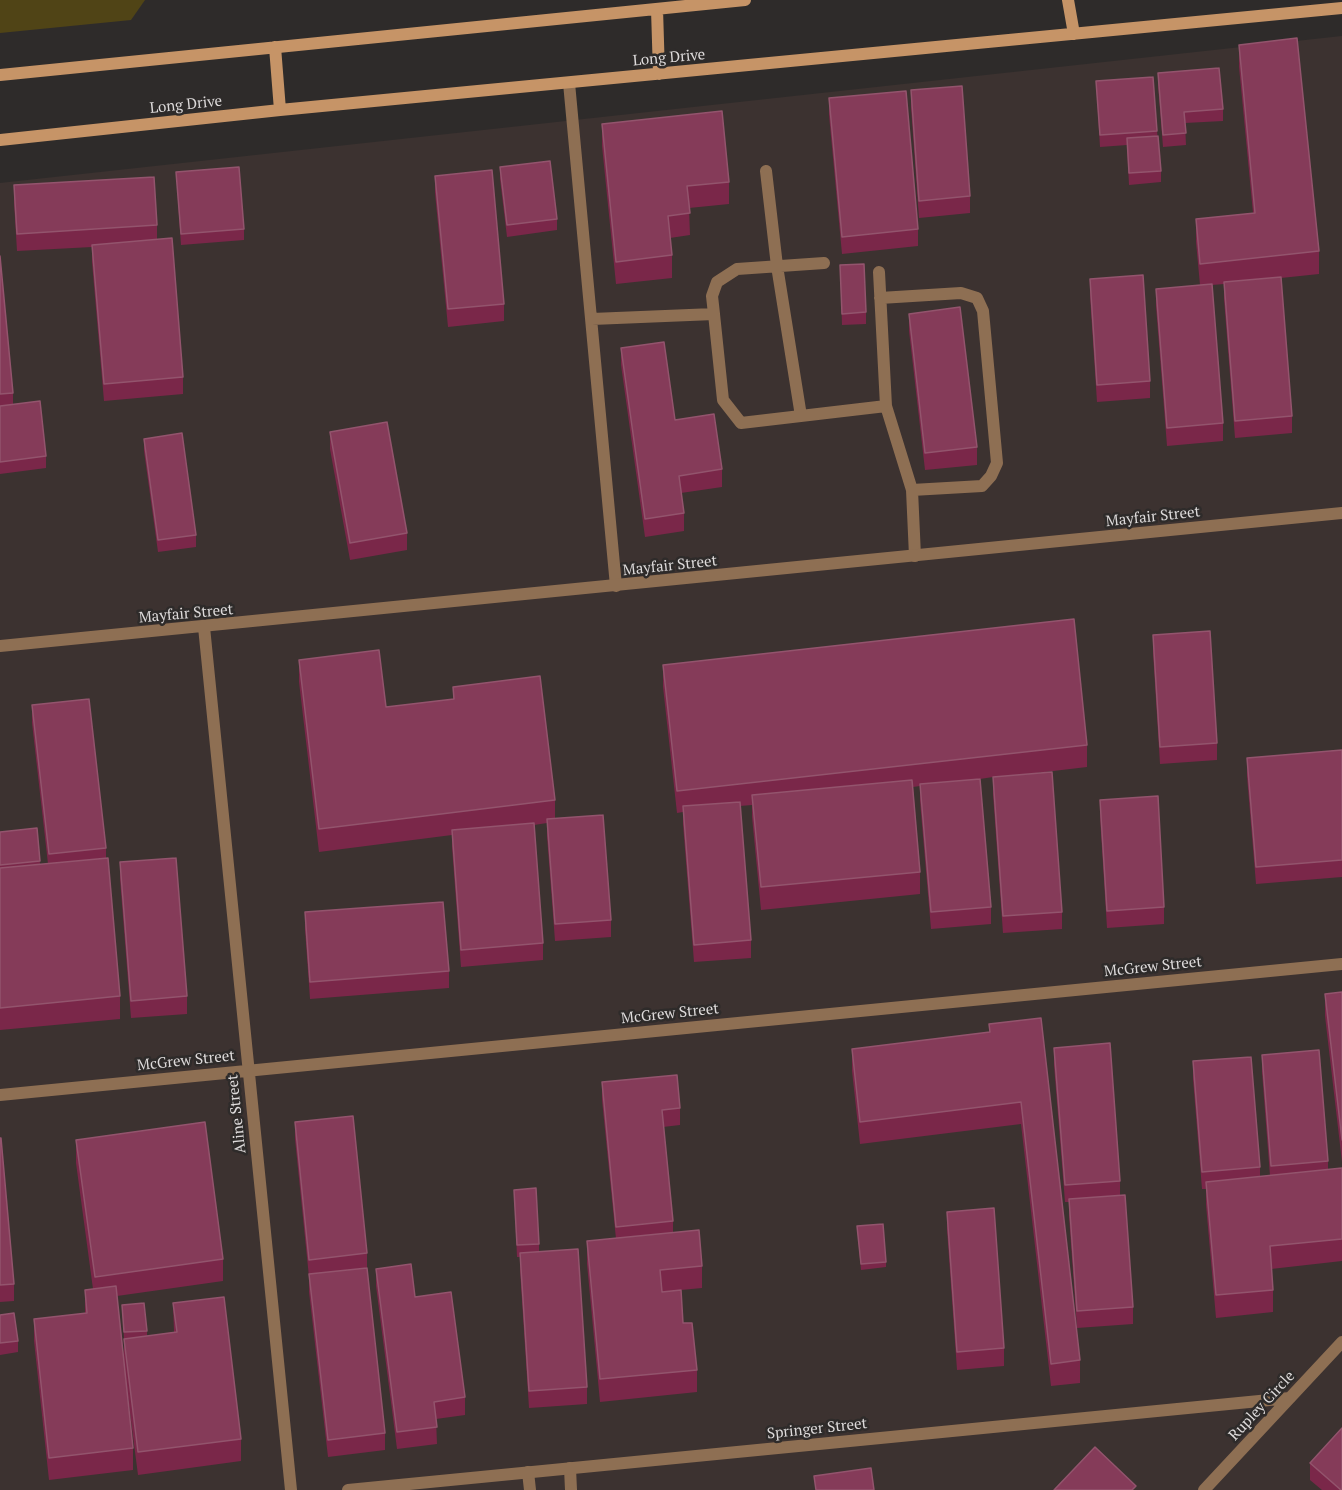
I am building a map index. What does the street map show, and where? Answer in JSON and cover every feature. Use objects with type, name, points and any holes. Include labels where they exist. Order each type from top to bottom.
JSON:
[{"type":"main road","points":[[0,75],[745,0]]},
{"type":"main road","points":[[1068,0],[1074,34]]},
{"type":"main road","name":"Long Drive","points":[[0,140],[280,110],[1342,8]]},
{"type":"main road","points":[[657,9],[659,74]]},
{"type":"main road","points":[[275,47],[280,110]]},
{"type":"street","points":[[569,83],[616,586]]},
{"type":"street","points":[[766,171],[777,266],[801,416]]},
{"type":"street","points":[[824,263],[737,269],[717,282],[712,296],[723,400],[741,423],[886,406]]},
{"type":"street","points":[[879,272],[886,406],[912,490],[915,556]]},
{"type":"street","points":[[880,298],[961,293],[977,298],[983,311],[997,463],[991,476],[982,486],[912,490]]},
{"type":"street","points":[[592,319],[714,314]]},
{"type":"street","name":"Mayfair Street","points":[[0,646],[1342,513]]},
{"type":"street","name":"Aline Street","points":[[204,627],[291,1490]]},
{"type":"street","name":"McGrew Street","points":[[0,1095],[1342,964]]},
{"type":"street","name":"Rupley Circle","points":[[1203,1490],[1342,1342]]},
{"type":"street","name":"Springer Street","points":[[348,1490],[1290,1398]]},
{"type":"street","points":[[570,1468],[571,1490]]},
{"type":"street","points":[[528,1472],[530,1490]]},
{"type":"shaded area","points":[[0,0],[145,0],[131,20],[0,33]]},
{"type":"shaded area","points":[[1342,36],[1342,1490],[0,1490],[0,183]]},
{"type":"building","points":[[1297,38],[1319,251],[1200,264],[1196,219],[1255,213],[1239,45]]},
{"type":"building","points":[[1219,68],[1223,109],[1184,112],[1186,133],[1163,135],[1158,73]]},
{"type":"building","points":[[1153,77],[1157,131],[1100,135],[1096,81]]},
{"type":"building","points":[[962,86],[970,196],[919,201],[911,90]]},
{"type":"building","points":[[906,91],[918,229],[842,237],[829,98]]},
{"type":"building","points":[[722,111],[729,182],[687,186],[690,213],[668,216],[672,255],[616,262],[602,124]]},
{"type":"building","points":[[1158,136],[1161,171],[1129,173],[1127,138]]},
{"type":"building","points":[[550,161],[557,219],[507,225],[500,167]]},
{"type":"building","points":[[239,167],[244,229],[181,234],[176,172]]},
{"type":"building","points":[[492,170],[504,304],[448,309],[435,176]]},
{"type":"building","points":[[154,177],[157,225],[17,234],[14,185]]},
{"type":"building","points":[[172,238],[183,377],[104,384],[92,245]]},
{"type":"building","points":[[0,256],[13,393],[0,394]]},
{"type":"building","points":[[864,264],[866,312],[842,314],[840,265]]},
{"type":"building","points":[[1143,275],[1150,381],[1097,385],[1090,279]]},
{"type":"building","points":[[1281,277],[1292,416],[1235,421],[1224,282]]},
{"type":"building","points":[[1212,284],[1223,423],[1167,428],[1156,289]]},
{"type":"building","points":[[960,307],[977,447],[925,453],[909,314]]},
{"type":"building","points":[[664,342],[675,420],[714,414],[722,469],[679,476],[684,513],[645,519],[621,348]]},
{"type":"building","points":[[40,401],[46,456],[0,462],[0,406]]},
{"type":"building","points":[[387,422],[407,533],[350,543],[330,432]]},
{"type":"building","points":[[182,433],[196,535],[158,540],[144,439]]},
{"type":"building","points":[[1074,619],[1087,745],[677,791],[663,665]]},
{"type":"building","points":[[1210,631],[1217,743],[1160,747],[1153,635]]},
{"type":"building","points":[[379,650],[386,707],[454,699],[453,687],[540,676],[555,800],[319,829],[299,660]]},
{"type":"building","points":[[89,699],[106,848],[49,854],[32,705]]},
{"type":"building","points":[[1342,750],[1342,860],[1256,867],[1247,758]]},
{"type":"building","points":[[1052,772],[1062,912],[1003,916],[993,777]]},
{"type":"building","points":[[980,779],[991,907],[931,912],[920,784]]},
{"type":"building","points":[[912,780],[920,872],[761,887],[752,795]]},
{"type":"building","points":[[1158,796],[1164,907],[1107,911],[1100,800]]},
{"type":"building","points":[[740,802],[751,940],[694,945],[683,806]]},
{"type":"building","points":[[603,815],[611,920],[555,924],[547,819]]},
{"type":"building","points":[[534,823],[543,943],[461,950],[452,830]]},
{"type":"building","points":[[37,828],[40,861],[0,865],[0,832]]},
{"type":"building","points":[[108,858],[120,996],[0,1008],[0,868]]},
{"type":"building","points":[[176,858],[187,996],[131,1001],[120,862]]},
{"type":"building","points":[[443,902],[449,971],[310,982],[305,912]]},
{"type":"building","points":[[1342,992],[1342,1140],[1325,994]]},
{"type":"building","points":[[1041,1018],[1080,1360],[1051,1364],[1021,1102],[860,1122],[852,1049],[990,1032],[989,1024]]},
{"type":"building","points":[[1110,1043],[1120,1181],[1065,1185],[1054,1048]]},
{"type":"building","points":[[1319,1050],[1328,1161],[1271,1166],[1262,1055]]},
{"type":"building","points":[[1251,1057],[1260,1167],[1202,1172],[1193,1061]]},
{"type":"building","points":[[677,1075],[680,1108],[662,1110],[673,1221],[616,1227],[602,1082]]},
{"type":"building","points":[[353,1116],[367,1253],[309,1260],[295,1122]]},
{"type":"building","points":[[205,1122],[223,1259],[95,1277],[76,1140]]},
{"type":"building","points":[[0,1138],[14,1284],[0,1285]]},
{"type":"building","points":[[1342,1168],[1342,1239],[1270,1246],[1273,1290],[1216,1295],[1206,1182]]},
{"type":"building","points":[[536,1188],[539,1244],[517,1245],[514,1190]]},
{"type":"building","points":[[1125,1195],[1133,1307],[1077,1311],[1069,1199]]},
{"type":"building","points":[[994,1208],[1004,1348],[957,1352],[947,1212]]},
{"type":"building","points":[[883,1224],[886,1262],[861,1264],[857,1226]]},
{"type":"building","points":[[699,1230],[702,1266],[660,1270],[662,1292],[681,1290],[683,1323],[692,1323],[697,1370],[600,1379],[587,1241]]},
{"type":"building","points":[[578,1249],[587,1387],[529,1391],[520,1253]]},
{"type":"building","points":[[411,1264],[415,1297],[451,1292],[465,1397],[434,1402],[437,1427],[397,1432],[376,1269]]},
{"type":"building","points":[[367,1268],[385,1433],[328,1440],[309,1274]]},
{"type":"building","points":[[116,1286],[133,1448],[49,1458],[34,1319],[87,1313],[85,1290]]},
{"type":"building","points":[[224,1297],[241,1439],[138,1452],[124,1339],[177,1332],[173,1303]]},
{"type":"building","points":[[144,1303],[147,1331],[124,1332],[122,1305]]},
{"type":"building","points":[[14,1313],[18,1341],[0,1343],[0,1315]]},
{"type":"building","points":[[1342,1428],[1342,1490],[1341,1490],[1310,1463]]},
{"type":"building","points":[[1095,1447],[1136,1486],[1132,1490],[1054,1490]]},
{"type":"building","points":[[871,1468],[874,1490],[816,1490],[814,1476]]}]
